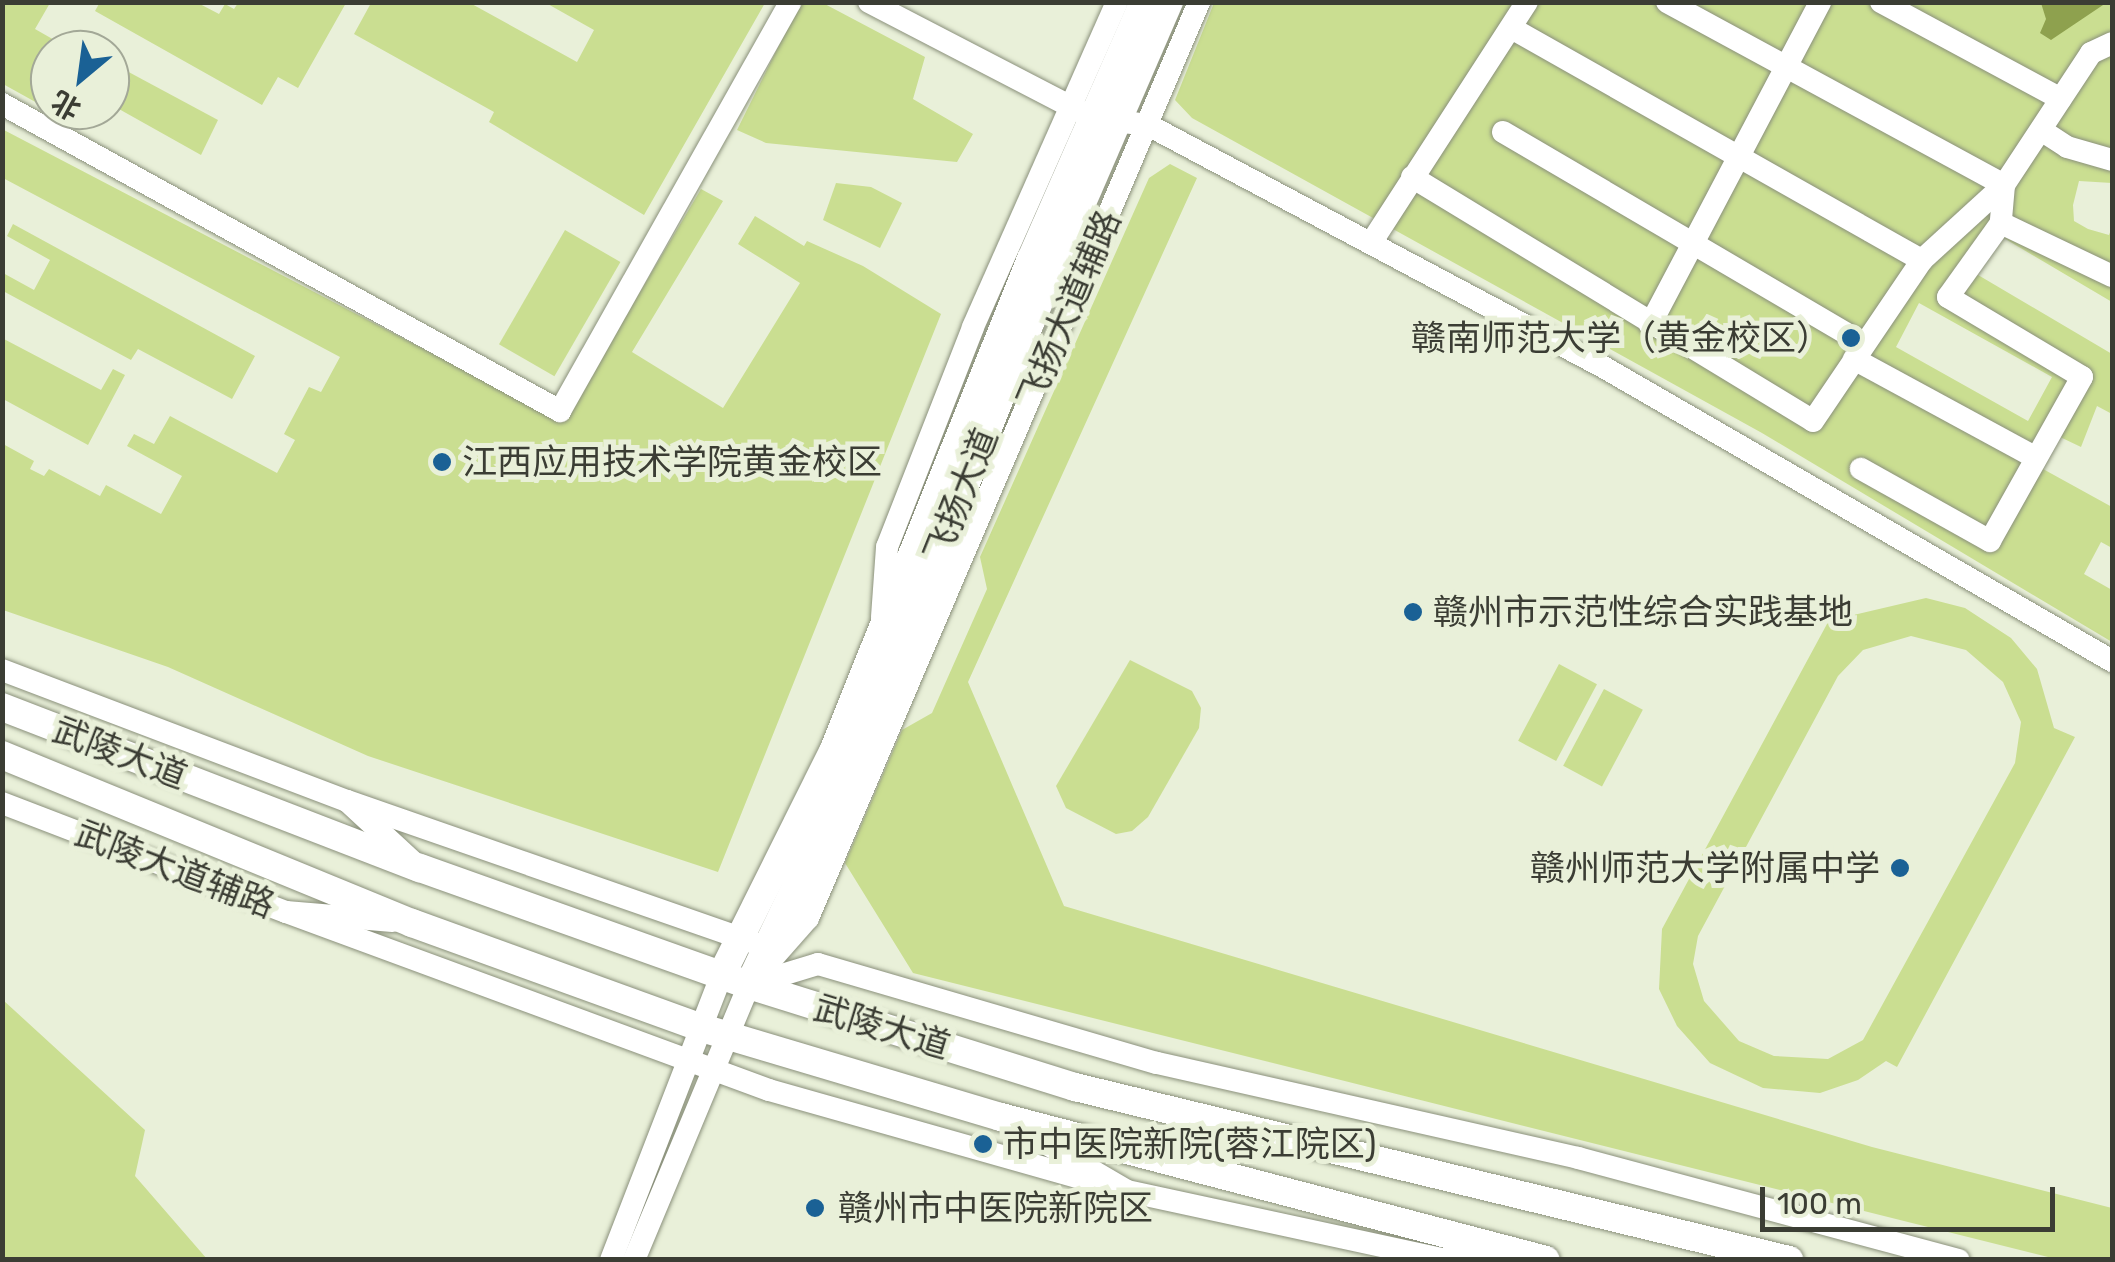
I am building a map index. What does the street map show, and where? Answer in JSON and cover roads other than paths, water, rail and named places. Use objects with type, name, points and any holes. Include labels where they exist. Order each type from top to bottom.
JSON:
[{"type":"main road","name":"飞扬大道","points":[[749,985],[834,749],[1031,259],[1144,2]]},
{"type":"main road","name":"飞扬大道","points":[[722,974],[762,945],[850,774],[1030,323],[1096,116],[1169,2]]},
{"type":"main road","name":"武陵大道","points":[[2,707],[420,868],[749,985],[1076,1087],[1789,1260]]},
{"type":"main road","name":"武陵大道","points":[[2,755],[412,923],[715,1032],[1002,1117],[1533,1258]]},
{"type":"street","points":[[2,104],[560,411],[790,2]]},
{"type":"street","points":[[869,2],[1096,116],[1148,125],[1371,243],[1605,368],[2112,661]]},
{"type":"street","points":[[881,636],[887,547],[973,328],[1096,116],[1117,2]]},
{"type":"street","name":"飞扬大道辅路","points":[[762,945],[808,918],[1199,2]]},
{"type":"street","points":[[1371,243],[1527,2]]},
{"type":"street","points":[[1667,2],[2004,186]]},
{"type":"street","points":[[1650,325],[1820,2]]},
{"type":"street","points":[[1881,2],[2061,100]]},
{"type":"street","points":[[1513,28],[1922,260]]},
{"type":"street","points":[[1412,177],[1813,421],[1922,260],[2004,186],[2091,54],[2112,43]]},
{"type":"street","points":[[2041,130],[2067,147],[2112,160]]},
{"type":"street","points":[[1503,132],[1695,244],[1859,352],[2036,458]]},
{"type":"street","points":[[1860,470],[1990,541],[2082,377],[1948,296],[2000,223],[2004,186]]},
{"type":"street","points":[[2000,223],[2105,270]]},
{"type":"street","points":[[973,328],[1031,259]]},
{"type":"street","points":[[2,670],[347,801],[818,964],[1156,1063],[1578,1158],[1959,1260]]},
{"type":"street","points":[[347,801],[420,868]]},
{"type":"street","name":"武陵大道辅路","points":[[2,803],[286,912],[412,923]]},
{"type":"street","points":[[286,912],[689,1062],[1128,1192],[1442,1259],[1533,1258]]},
{"type":"street","points":[[610,1260],[689,1062],[749,985],[818,964]]},
{"type":"street","points":[[634,1260],[714,1070],[722,974]]},
{"type":"street","points":[[1002,1117],[1128,1192]]},
{"type":"place","name":"赣南师范大学（黄金校区）","points":[[1851,338]]},
{"type":"place","name":"江西应用技术学院黄金校区","points":[[442,462]]},
{"type":"place","name":"赣州市示范性综合实践基地","points":[[1413,612]]},
{"type":"place","name":"赣州师范大学附属中学","points":[[1900,868]]},
{"type":"place","name":"市中医院新院(蓉江院区)","points":[[983,1144]]},
{"type":"place","name":"赣州市中医院新院区","points":[[815,1208]]}]
